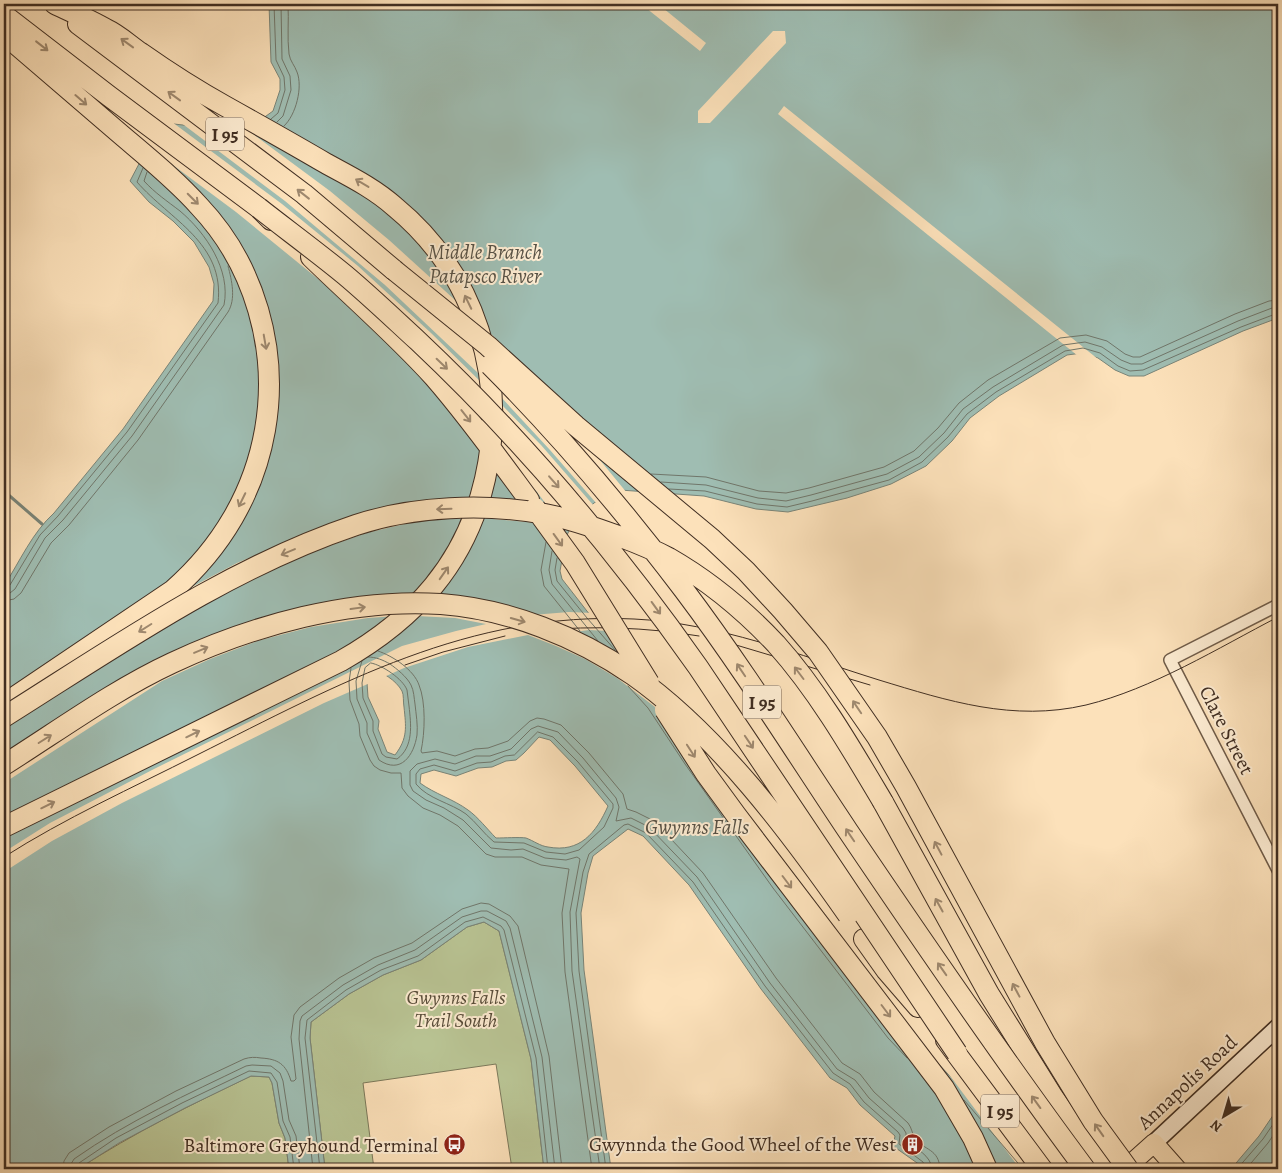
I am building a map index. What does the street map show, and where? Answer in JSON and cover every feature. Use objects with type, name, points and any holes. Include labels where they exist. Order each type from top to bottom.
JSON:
[{"type":"highway","name":"I 95","points":[[52,4],[277,173],[345,228],[394,270],[503,378],[561,440],[628,519],[683,589],[730,655],[926,946],[1085,1169]]},
{"type":"highway","points":[[4,827],[341,661],[371,644],[397,624],[432,588],[462,545],[483,491],[492,436],[493,402],[489,367],[475,317],[451,270],[420,229],[367,186],[201,92],[108,30],[55,4]]},
{"type":"highway","name":"I 95","points":[[4,15],[345,275],[430,352],[495,418],[587,520],[654,605],[698,667],[958,1053],[1042,1169]]},
{"type":"highway","points":[[4,34],[170,177],[212,220],[232,250],[250,286],[263,329],[268,357],[269,378],[266,423],[256,464],[242,501],[225,531],[212,548],[186,578],[165,596],[4,704]]},
{"type":"highway","points":[[259,208],[400,341],[434,377],[479,432],[575,563],[706,774],[944,1088],[968,1130],[987,1169]]},
{"type":"highway","points":[[394,270],[488,346],[576,426],[712,539],[746,571],[818,652],[877,737],[906,787],[1044,1043],[1126,1169]]},
{"type":"highway","points":[[4,717],[155,622],[230,580],[306,545],[357,525],[379,519],[438,509],[515,510],[543,514],[575,522],[650,549],[687,569],[727,598],[775,644],[802,676],[866,772],[968,958],[1032,1064],[1074,1129],[1103,1169]]},
{"type":"highway","points":[[4,765],[169,664],[222,641],[278,624],[346,610],[414,603],[443,604],[470,608],[522,621],[569,638],[612,661],[660,696],[702,735],[770,811],[820,875],[886,970],[958,1053]]},
{"type":"main road","name":"Annapolis Road","points":[[1126,1169],[1278,1026]]},
{"type":"main road","points":[[1154,1142],[1177,1169]]},
{"type":"street","name":"Clare Street","points":[[1278,605],[1170,660],[1278,870]]},
{"type":"green space","name":"Gwynns Falls Trail South","points":[[484,922],[499,931],[531,1059],[544,1169],[512,1169],[496,1064],[363,1083],[374,1169],[325,1169],[310,1038],[311,1022],[349,994],[383,975],[421,960],[467,927]]},
{"type":"green space","points":[[251,1076],[269,1077],[272,1083],[279,1123],[285,1138],[289,1169],[78,1169],[120,1143]]},
{"type":"water","name":"Middle Branch Patapsco River","points":[[269,4],[1278,4],[1278,318],[1243,331],[1144,376],[1129,376],[1115,370],[1098,358],[1082,353],[1067,355],[999,396],[970,418],[952,441],[926,466],[891,484],[847,498],[788,512],[756,509],[704,496],[620,490],[606,495],[579,516],[566,537],[560,571],[562,579],[590,615],[624,653],[903,1027],[951,1077],[1031,1169],[922,1169],[920,1165],[893,1146],[895,1136],[860,1105],[847,1088],[830,1078],[761,989],[689,885],[643,836],[628,829],[593,856],[581,913],[584,970],[611,1169],[544,1169],[531,1059],[499,931],[484,922],[467,927],[421,960],[383,975],[349,994],[311,1022],[310,1038],[325,1169],[289,1169],[285,1138],[279,1123],[272,1083],[269,1077],[251,1076],[119,1143],[78,1169],[4,1169],[4,586],[39,529],[123,429],[213,301],[214,284],[209,267],[194,242],[173,221],[149,202],[130,181],[150,143],[174,124],[244,132],[273,111],[280,90],[280,79],[271,62]],"holes":[[[371,668],[392,680],[403,693],[405,732],[402,743],[395,755],[387,752],[378,729],[379,721],[368,697],[367,683]],[[539,737],[550,740],[575,766],[608,806],[598,825],[586,839],[578,844],[559,848],[540,845],[526,838],[496,838],[468,810],[420,783],[421,774],[434,770],[456,776],[478,768],[492,767],[506,761],[516,760]]]},
{"type":"water","points":[[1278,1108],[1278,1169],[1231,1169],[1259,1136]]},
{"type":"pier","points":[[641,4],[658,4],[706,43],[700,51]]},
{"type":"pier","points":[[773,31],[785,31],[786,43],[710,123],[698,123],[698,111]]},
{"type":"pier","points":[[784,106],[1114,372],[1097,360],[1078,356],[778,114]]},
{"type":"pier","points":[[259,118],[359,173],[404,204],[430,230],[452,258],[471,291],[487,330],[592,430],[635,468],[672,496],[650,495],[586,443],[627,493],[607,497],[597,504],[500,396],[500,403],[541,445],[594,506],[581,517],[571,533],[568,529],[555,527],[567,544],[564,561],[537,523],[482,518],[457,567],[435,596],[495,605],[532,615],[569,612],[592,613],[608,631],[589,630],[574,632],[627,660],[613,636],[665,695],[704,754],[687,737],[688,739],[737,810],[948,1085],[978,1138],[992,1169],[979,1169],[953,1116],[938,1092],[701,781],[655,707],[617,678],[585,659],[528,635],[468,647],[404,668],[384,677],[372,671],[370,683],[324,703],[122,803],[52,841],[4,872],[4,852],[50,823],[154,769],[402,646],[486,624],[455,618],[417,616],[388,641],[360,659],[4,834],[4,821],[339,657],[369,639],[398,616],[368,618],[311,627],[257,641],[210,659],[162,681],[4,783],[4,755],[132,675],[159,660],[209,637],[262,618],[317,605],[373,597],[419,596],[445,563],[468,519],[413,522],[366,533],[312,552],[259,575],[181,616],[4,727],[4,694],[155,594],[183,571],[195,558],[229,512],[245,478],[251,458],[262,404],[259,342],[249,305],[234,267],[204,221],[181,197],[138,160],[145,148],[203,202],[221,223],[237,247],[251,276],[269,328],[274,368],[275,386],[272,424],[264,458],[250,496],[220,547],[197,574],[172,596],[237,563],[335,522],[374,510],[412,502],[476,497],[486,455],[418,374],[374,329],[323,283],[236,212],[146,145],[172,122],[282,204],[358,266],[487,388],[486,382],[478,373],[385,285],[285,201],[180,122],[243,130],[245,128],[330,191],[389,240],[466,310],[458,291],[439,261],[416,232],[388,206],[360,187],[248,126]],"holes":[[[513,466],[537,492],[546,504],[538,503],[512,468]],[[496,469],[520,500],[489,497]]]},
{"type":"pier","points":[[938,1060],[953,1075],[1033,1169],[1020,1169]]},
{"type":"waterway","points":[[4,491],[42,524]]},
{"type":"tram line","points":[[4,857],[51,829],[99,804],[354,679],[407,657],[461,640],[516,627],[574,620],[634,619],[696,627],[727,633],[956,702],[981,707],[1033,711],[1059,710],[1086,705],[1135,689],[1184,667],[1278,617]]},
{"type":"tram line","points":[[540,630],[620,628],[699,636]]},
{"type":"tram line","points":[[405,665],[443,652],[505,636]]},
{"type":"tram line","points":[[726,642],[870,685]]},
{"type":"place","name":"Gwynnda the Good Wheel of the West","points":[[912,1144]]},
{"type":"place","name":"Baltimore Greyhound Terminal","points":[[454,1145]]},
{"type":"water label","name":"Gwynns Falls","points":[[697,827]]}]
